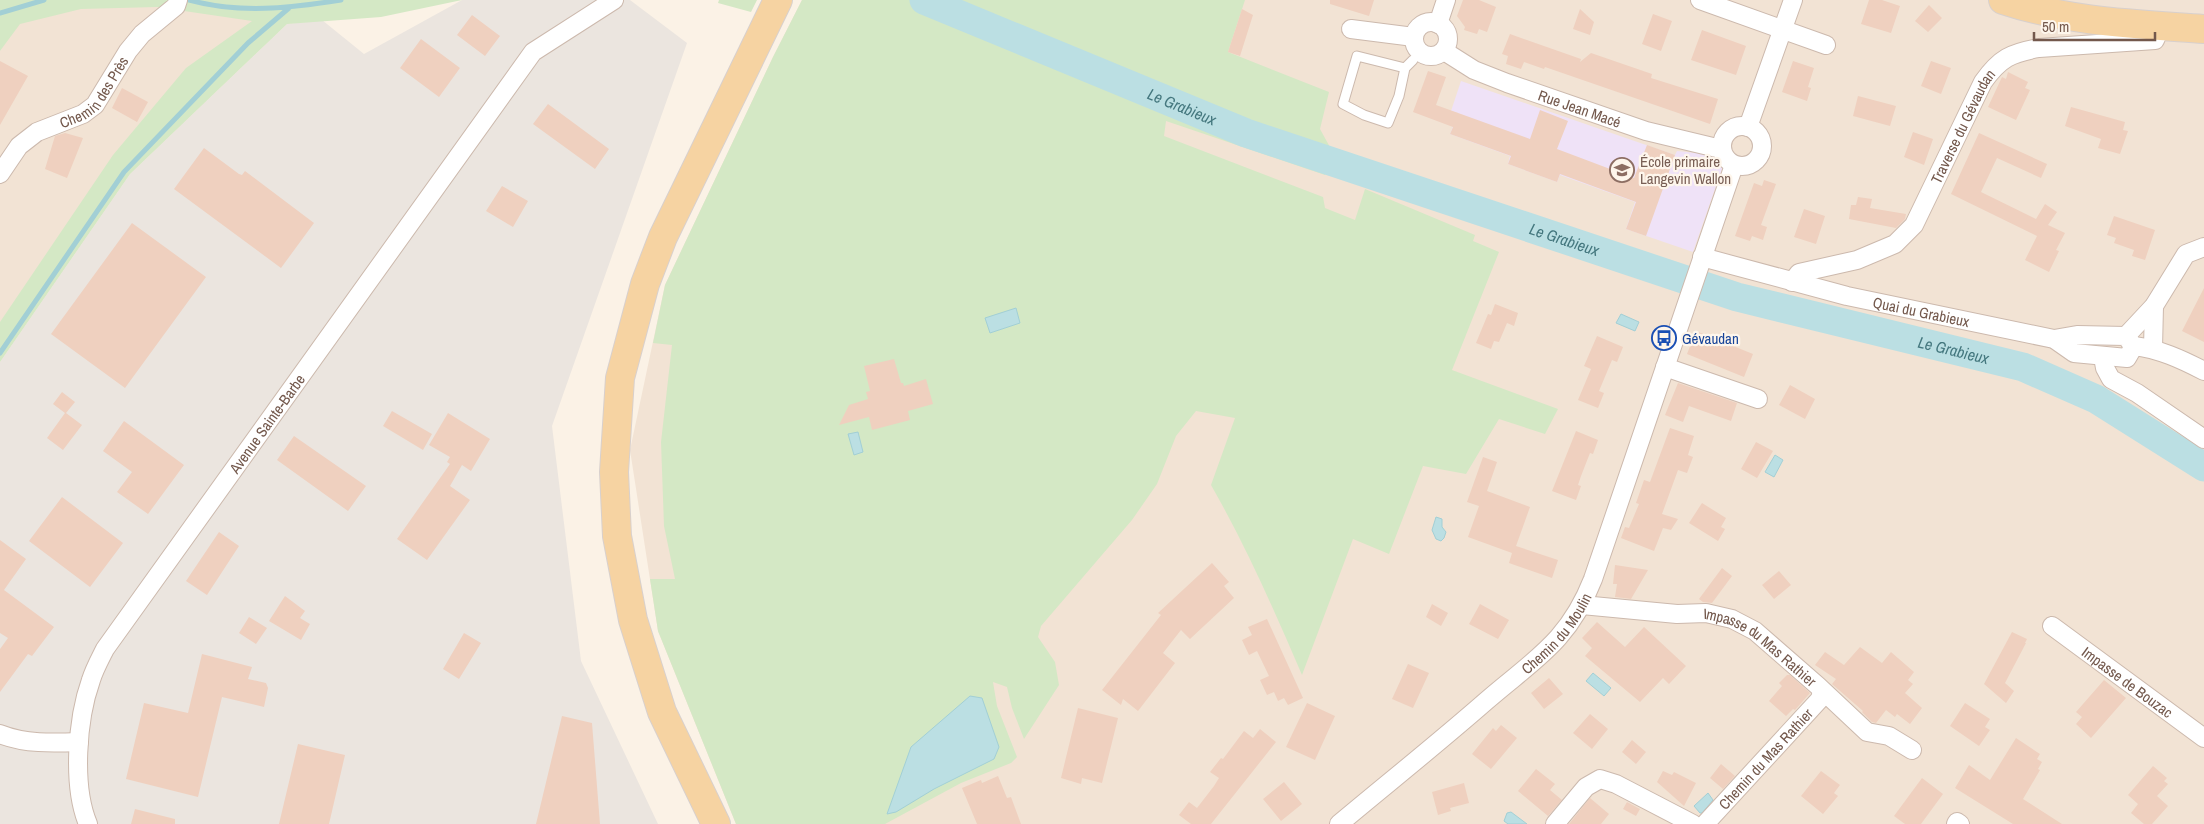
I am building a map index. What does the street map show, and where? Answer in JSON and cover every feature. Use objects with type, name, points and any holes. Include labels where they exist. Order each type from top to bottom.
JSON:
[{"type":"main road","points":[[716,824],[662,712],[633,620],[617,536],[614,472],[620,387],[645,284],[663,237],[778,0]]},
{"type":"main road","points":[[2003,0],[2038,11],[2072,18],[2204,29]]},
{"type":"street","name":"Chemin des Près","points":[[0,174],[19,146],[37,132],[83,114],[95,106],[128,51],[142,34],[176,6],[178,0]]},
{"type":"street","name":"Avenue Sainte-Barbe","points":[[88,824],[81,797],[78,764],[79,742],[90,680],[105,649],[533,52],[614,0]]},
{"type":"street","points":[[1438,24],[1446,0]]},
{"type":"street","points":[[1700,0],[1826,45]]},
{"type":"street","points":[[1748,127],[1794,0]]},
{"type":"street","points":[[1352,29],[1413,54],[1432,56],[1444,50],[1448,44],[1448,36],[1444,28],[1432,22],[1420,26],[1413,54]]},
{"type":"street","name":"Traverse du Gévaudan","points":[[1792,282],[1800,273],[1858,260],[1895,244],[1914,225],[1983,82],[1993,68],[2005,58],[2021,51],[2039,48],[2155,40],[2161,26]]},
{"type":"street","name":"Rue Jean Macé","points":[[1444,50],[1474,70],[1524,88],[1646,131],[1721,149]]},
{"type":"street","points":[[1735,127],[1748,127],[1758,135],[1762,147],[1761,154],[1752,164],[1740,167],[1725,159],[1721,149],[1724,135],[1729,130],[1735,127]]},
{"type":"street","name":"Chemin du Moulin","points":[[1339,824],[1490,697],[1523,672],[1554,644],[1573,621],[1582,605],[1734,165]]},
{"type":"street","points":[[2137,393],[2127,370],[2129,347],[2186,254],[2204,247]]},
{"type":"street","name":"Quai du Grabieux","points":[[1701,262],[1935,315],[2054,339],[2074,353],[2103,357],[2129,347]]},
{"type":"street","points":[[2153,348],[2154,306]]},
{"type":"street","points":[[2054,339],[2077,335],[2129,347],[2153,348],[2186,361],[2204,371]]},
{"type":"street","points":[[2103,357],[2105,368],[2111,379],[2137,393],[2204,439]]},
{"type":"street","points":[[1665,367],[1758,399]]},
{"type":"street","name":"Impasse du Mas Rathier","points":[[1582,605],[1677,614],[1706,613],[1732,619],[1755,631],[1867,732],[1889,736],[1912,750]]},
{"type":"street","name":"Impasse de Bouzac","points":[[2052,626],[2204,738]]},
{"type":"street","name":"Chemin du Mas Rathier","points":[[1705,824],[1820,699],[1822,690]]},
{"type":"street","points":[[0,734],[44,744],[79,742]]},
{"type":"street","points":[[1555,824],[1586,787],[1600,779],[1616,784],[1693,824]]},
{"type":"street","points":[[1956,824],[1957,822],[1960,824]]},
{"type":"lane","points":[[1413,54],[1388,123],[1364,115],[1343,104],[1357,56],[1413,54]]},
{"type":"shaded area","points":[[0,0],[388,0],[322,20],[287,24],[130,174],[0,362]]},
{"type":"shaded area","points":[[462,0],[630,0],[687,43],[552,426],[581,661],[658,824],[0,824],[0,362],[130,174],[287,24],[322,20],[364,54]]},
{"type":"shaded area","points":[[802,0],[2204,0],[2204,824],[736,824],[658,631],[630,450],[665,285]]},
{"type":"shaded area","name":"École primaire Langevin Wallon","points":[[1461,81],[1675,155],[1677,151],[1715,155],[1723,166],[1693,252],[1626,229],[1635,202],[1560,175],[1557,182],[1508,164],[1510,156],[1450,134],[1458,113],[1451,111]]},
{"type":"green space","points":[[0,0],[462,0],[381,17],[287,24],[130,174],[0,362],[0,322],[113,155],[186,68],[252,21],[157,7],[81,9],[20,24],[0,51]]},
{"type":"green space","points":[[719,0],[757,0],[751,12],[718,3]]},
{"type":"green space","points":[[802,0],[1245,0],[1228,52],[1329,92],[1320,129],[1331,149],[1325,175],[1166,121],[1164,136],[1323,197],[1325,208],[1355,220],[1365,189],[1475,235],[1473,241],[1499,252],[1452,370],[1558,409],[1545,434],[1499,419],[1466,474],[1423,466],[1389,554],[1353,539],[1302,675],[1248,555],[1211,485],[1235,418],[1196,411],[1176,436],[1157,484],[1132,520],[1041,626],[1038,637],[1055,662],[1059,685],[1024,739],[1012,708],[1007,687],[993,682],[997,706],[1017,757],[1011,763],[961,783],[885,824],[736,824],[658,631],[650,579],[675,579],[664,526],[661,442],[672,345],[653,343],[665,285]]},
{"type":"water","points":[[1016,308],[1020,323],[990,333],[985,318]]},
{"type":"water","points":[[1621,314],[1639,322],[1635,331],[1616,323]]},
{"type":"water","points":[[858,432],[863,452],[854,455],[848,434]]},
{"type":"water","points":[[1775,455],[1783,460],[1774,477],[1765,472]]},
{"type":"water","points":[[1436,517],[1442,519],[1442,527],[1446,532],[1441,541],[1436,539],[1432,530]]},
{"type":"water","points":[[1593,673],[1611,688],[1604,696],[1586,681]]},
{"type":"water","points":[[970,696],[982,698],[999,747],[994,759],[934,789],[896,812],[887,814],[911,747]]},
{"type":"water","points":[[1708,793],[1713,800],[1700,813],[1694,806]]},
{"type":"water","points":[[1511,812],[1527,824],[1508,824],[1504,821],[1507,813]]},
{"type":"building","points":[[1330,0],[1374,0],[1369,16],[1330,4]]},
{"type":"building","points":[[1463,0],[1479,0],[1496,7],[1487,32],[1479,29],[1477,34],[1464,30],[1465,27],[1457,16]]},
{"type":"building","points":[[1869,0],[1882,0],[1900,6],[1891,33],[1861,24]]},
{"type":"building","points":[[1929,5],[1942,18],[1928,32],[1915,21]]},
{"type":"building","points":[[1242,9],[1253,15],[1240,56],[1228,52]]},
{"type":"building","points":[[1580,9],[1594,22],[1590,35],[1573,29]]},
{"type":"building","points":[[1653,14],[1672,21],[1661,51],[1642,44]]},
{"type":"building","points":[[472,15],[500,36],[485,56],[457,35]]},
{"type":"building","points":[[1702,30],[1746,46],[1736,75],[1691,60]]},
{"type":"building","points":[[1510,34],[1581,59],[1580,62],[1591,53],[1652,74],[1651,78],[1718,99],[1710,124],[1545,67],[1544,69],[1524,62],[1521,69],[1506,64],[1508,56],[1502,54]]},
{"type":"building","points":[[421,39],[460,68],[439,97],[400,68]]},
{"type":"building","points":[[0,61],[28,76],[0,125]]},
{"type":"building","points":[[1793,61],[1814,68],[1808,87],[1811,88],[1807,101],[1782,92]]},
{"type":"building","points":[[1931,61],[1951,68],[1941,94],[1921,86]]},
{"type":"building","points":[[1428,71],[1446,77],[1436,105],[1530,139],[1540,110],[1568,121],[1557,149],[1634,178],[1647,145],[1675,155],[1646,236],[1626,229],[1636,202],[1560,174],[1557,182],[1508,164],[1511,156],[1450,134],[1453,127],[1413,112]]},
{"type":"building","points":[[2008,72],[2028,82],[2025,88],[2030,90],[2016,120],[1988,107],[2002,77],[2006,79]]},
{"type":"building","points":[[122,88],[148,102],[137,122],[112,108]]},
{"type":"building","points":[[1858,96],[1896,106],[1890,126],[1853,116]]},
{"type":"building","points":[[548,104],[609,149],[595,169],[533,124]]},
{"type":"building","points":[[2071,107],[2125,122],[2123,130],[2128,131],[2120,154],[2098,148],[2101,139],[2065,126]]},
{"type":"building","points":[[1913,132],[1933,139],[1924,165],[1904,157]]},
{"type":"building","points":[[65,133],[83,138],[67,178],[45,169],[55,136]]},
{"type":"building","points":[[1979,133],[2047,164],[2041,178],[1997,158],[1981,192],[2036,219],[2045,204],[2057,212],[2048,225],[2065,233],[2056,250],[2059,251],[2049,272],[2025,260],[2037,236],[1951,194]]},
{"type":"building","points":[[204,148],[239,174],[242,175],[245,171],[314,223],[281,268],[174,189]]},
{"type":"building","points":[[1764,180],[1776,184],[1761,225],[1767,227],[1763,240],[1752,236],[1750,241],[1735,236],[1754,183],[1762,186]]},
{"type":"building","points":[[502,186],[528,201],[513,227],[486,211]]},
{"type":"building","points":[[1858,197],[1872,199],[1870,208],[1906,214],[1905,219],[1896,228],[1849,219],[1851,205],[1856,205]]},
{"type":"building","points":[[1804,209],[1825,216],[1816,244],[1794,237]]},
{"type":"building","points":[[2114,216],[2155,230],[2145,260],[2132,256],[2134,250],[2114,243],[2116,238],[2107,235]]},
{"type":"building","points":[[132,223],[206,277],[125,388],[51,334]]},
{"type":"building","points":[[2204,288],[2204,342],[2182,331]]},
{"type":"building","points":[[1495,304],[1518,313],[1514,326],[1507,323],[1499,342],[1494,341],[1491,349],[1476,343],[1488,314],[1491,315]]},
{"type":"building","points":[[1696,331],[1753,354],[1744,377],[1687,354]]},
{"type":"building","points":[[1597,336],[1623,347],[1617,362],[1612,360],[1599,391],[1604,393],[1598,408],[1578,400],[1591,369],[1584,366]]},
{"type":"building","points":[[894,359],[901,383],[904,386],[926,379],[933,404],[908,411],[910,420],[872,430],[869,417],[839,425],[849,405],[868,399],[866,392],[870,391],[864,366]]},
{"type":"building","points":[[1678,383],[1737,403],[1731,421],[1689,406],[1683,422],[1665,415]]},
{"type":"building","points":[[1790,385],[1815,399],[1805,419],[1779,405]]},
{"type":"building","points":[[62,392],[75,402],[66,413],[82,425],[63,450],[47,438],[65,413],[53,404]]},
{"type":"building","points":[[392,411],[432,434],[423,450],[383,426]]},
{"type":"building","points":[[448,413],[490,439],[471,471],[462,465],[450,486],[470,500],[427,560],[397,539],[450,464],[447,462],[450,457],[429,445]]},
{"type":"building","points":[[124,421],[184,465],[148,514],[117,492],[132,472],[103,451]]},
{"type":"building","points":[[1670,428],[1694,436],[1688,455],[1693,457],[1687,473],[1678,470],[1662,514],[1678,519],[1671,530],[1663,528],[1654,551],[1621,538],[1625,527],[1629,528],[1639,504],[1636,503],[1644,480],[1650,482]]},
{"type":"building","points":[[1576,431],[1598,440],[1593,454],[1590,453],[1581,476],[1578,485],[1581,486],[1576,500],[1552,491]]},
{"type":"building","points":[[294,436],[366,486],[348,511],[277,460]]},
{"type":"building","points":[[1756,442],[1773,451],[1757,478],[1741,469]]},
{"type":"building","points":[[1483,457],[1497,462],[1487,491],[1530,507],[1516,546],[1558,560],[1552,578],[1509,563],[1512,553],[1468,537],[1479,506],[1467,502]]},
{"type":"building","points":[[62,497],[123,543],[90,587],[29,541]]},
{"type":"building","points":[[1702,503],[1726,518],[1721,527],[1725,529],[1718,541],[1689,523]]},
{"type":"building","points":[[219,532],[239,546],[207,595],[186,581]]},
{"type":"building","points":[[0,540],[26,559],[4,590],[54,627],[32,656],[28,654],[0,692],[0,649],[8,638],[0,633]]},
{"type":"building","points":[[1212,563],[1229,582],[1224,586],[1234,598],[1190,639],[1181,630],[1163,653],[1175,663],[1138,711],[1123,699],[1121,705],[1102,690],[1161,615],[1158,613]]},
{"type":"building","points":[[1615,565],[1648,570],[1631,599],[1615,597],[1617,584],[1613,584]]},
{"type":"building","points":[[1722,568],[1732,576],[1712,603],[1703,602],[1699,599]]},
{"type":"building","points":[[1779,571],[1791,585],[1774,599],[1762,585]]},
{"type":"building","points":[[285,596],[305,611],[300,618],[310,624],[301,640],[269,621]]},
{"type":"building","points":[[1432,604],[1448,613],[1441,626],[1426,617]]},
{"type":"building","points":[[1480,604],[1509,620],[1498,639],[1469,624]]},
{"type":"building","points":[[249,617],[267,628],[256,644],[239,633]]},
{"type":"building","points":[[1267,619],[1303,698],[1288,705],[1284,698],[1278,701],[1274,692],[1267,695],[1260,680],[1269,676],[1257,651],[1249,655],[1242,640],[1252,635],[1248,627]]},
{"type":"building","points":[[1597,622],[1625,647],[1644,627],[1686,666],[1669,684],[1663,678],[1640,702],[1585,656],[1592,648],[1582,638]]},
{"type":"building","points":[[2012,632],[2027,639],[2005,683],[2014,691],[2006,703],[1984,684]]},
{"type":"building","points":[[464,633],[481,643],[459,679],[443,669]]},
{"type":"building","points":[[1860,647],[1882,663],[1891,652],[1914,672],[1908,680],[1913,684],[1905,693],[1922,708],[1910,724],[1897,714],[1895,717],[1886,710],[1876,723],[1872,722],[1863,711],[1832,684],[1836,679],[1815,665],[1825,652],[1844,665]]},
{"type":"building","points":[[202,654],[252,667],[248,679],[266,683],[268,688],[264,707],[222,697],[198,797],[126,779],[144,703],[188,713]]},
{"type":"building","points":[[1408,664],[1429,673],[1413,708],[1392,699]]},
{"type":"building","points":[[1787,675],[1790,675],[1810,693],[1795,710],[1793,709],[1786,716],[1769,701],[1782,686],[1779,683]]},
{"type":"building","points":[[1549,678],[1563,694],[1544,709],[1531,693]]},
{"type":"building","points":[[2104,680],[2126,698],[2091,738],[2076,724],[2082,717],[2076,712]]},
{"type":"building","points":[[1307,703],[1335,716],[1315,760],[1286,747]]},
{"type":"building","points":[[1965,703],[1990,719],[1985,727],[1990,730],[1979,746],[1950,726]]},
{"type":"building","points":[[1078,708],[1118,718],[1102,783],[1082,778],[1081,784],[1061,778]]},
{"type":"building","points":[[1590,714],[1608,729],[1592,749],[1573,733]]},
{"type":"building","points":[[562,716],[592,723],[600,824],[536,824]]},
{"type":"building","points":[[1501,725],[1517,738],[1491,769],[1472,754],[1493,728],[1496,731]]},
{"type":"building","points":[[1260,729],[1276,742],[1211,824],[1191,824],[1179,815],[1189,802],[1197,808],[1219,778],[1210,772],[1221,758],[1223,759],[1244,731],[1253,738]]},
{"type":"building","points":[[2016,738],[2040,754],[2037,759],[2042,762],[2038,769],[2040,770],[2023,799],[2062,824],[2013,824],[1955,788],[1969,765],[1990,780]]},
{"type":"building","points":[[1632,740],[1646,752],[1636,764],[1622,752]]},
{"type":"building","points":[[298,744],[345,755],[329,824],[279,824]]},
{"type":"building","points":[[1721,764],[1735,776],[1723,789],[1710,778]]},
{"type":"building","points":[[2153,766],[2167,778],[2164,781],[2168,784],[2157,796],[2168,806],[2152,824],[2144,824],[2131,813],[2138,804],[2128,795]]},
{"type":"building","points":[[1536,769],[1555,784],[1550,790],[1562,800],[1548,816],[1518,791]]},
{"type":"building","points":[[1663,771],[1672,775],[1674,772],[1696,783],[1684,806],[1657,782]]},
{"type":"building","points":[[1821,771],[1840,785],[1834,793],[1838,796],[1823,814],[1801,796]]},
{"type":"building","points":[[998,776],[1007,798],[1011,797],[1021,824],[977,824],[962,788],[981,780],[982,783]]},
{"type":"building","points":[[1922,778],[1943,794],[1921,824],[1905,824],[1894,816]]},
{"type":"building","points":[[1284,782],[1302,804],[1281,821],[1263,799]]},
{"type":"building","points":[[1464,783],[1469,803],[1450,808],[1451,811],[1438,815],[1432,792]]},
{"type":"building","points":[[1590,798],[1609,814],[1601,824],[1569,824]]},
{"type":"building","points":[[1627,802],[1640,809],[1636,816],[1623,809]]},
{"type":"building","points":[[135,809],[175,819],[175,824],[131,824]]},
{"type":"waterway","points":[[0,13],[44,0]]},
{"type":"waterway","points":[[189,0],[227,7],[246,8],[284,7],[341,0]]},
{"type":"waterway","name":"Le Grabieux","points":[[924,0],[1246,133],[1737,297],[2023,367],[2096,399],[2204,467]]},
{"type":"waterway","points":[[0,353],[124,172],[248,43],[289,8]]},
{"type":"place","name":"École primaire Langevin Wallon","points":[[1622,170]]},
{"type":"place","name":"Gévaudan","points":[[1664,338]]}]
